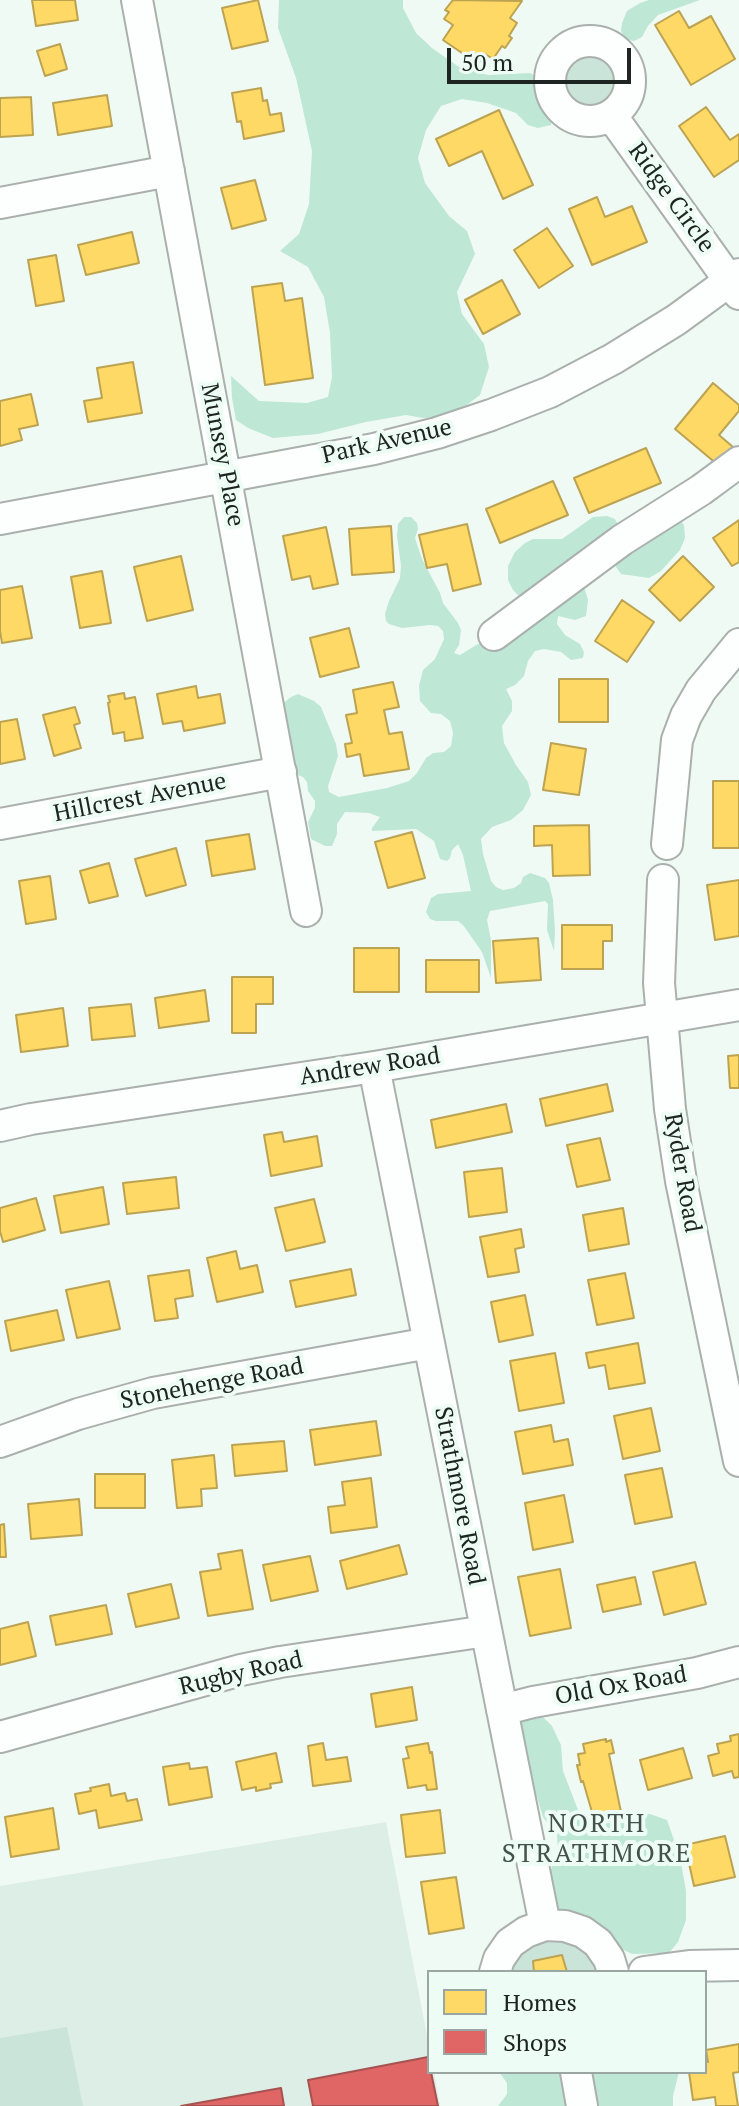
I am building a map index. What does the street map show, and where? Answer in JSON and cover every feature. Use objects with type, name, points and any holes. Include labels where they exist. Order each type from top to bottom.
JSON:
[{"type":"street","name":"Munsey Place","points":[[137,0],[306,911]]},
{"type":"street","name":"Ridge Circle","points":[[611,115],[736,283]]},
{"type":"street","points":[[0,203],[169,171]]},
{"type":"street","name":"Park Avenue","points":[[0,519],[374,449],[437,433],[550,392],[613,359],[736,283]]},
{"type":"street","points":[[494,635],[611,548],[739,462]]},
{"type":"street","points":[[667,844],[677,740],[701,690],[739,644]]},
{"type":"street","name":"Hillcrest Avenue","points":[[0,824],[281,772]]},
{"type":"street","name":"Ryder Road","points":[[663,880],[659,983],[670,1109],[681,1181],[737,1442]]},
{"type":"street","name":"Andrew Road","points":[[0,1126],[739,1005]]},
{"type":"street","name":"Strathmore Road","points":[[374,1067],[545,1925]]},
{"type":"street","name":"Stonehenge Road","points":[[0,1442],[78,1414],[153,1393],[429,1343]]},
{"type":"street","name":"Rugby Road","points":[[0,1737],[251,1668],[486,1631]]},
{"type":"street","name":"Old Ox Road","points":[[502,1710],[697,1673],[739,1662]]},
{"type":"street","points":[[496,1970],[510,1943],[526,1932],[545,1925],[565,1926],[583,1932],[598,1943],[612,1970]]},
{"type":"street","points":[[659,1970],[739,1965]]},
{"type":"street","points":[[576,2074],[582,2106]]},
{"type":"shaded area","points":[[386,1822],[427,2036],[427,2074],[434,2074],[440,2106],[0,2106],[0,1886]]},
{"type":"green space","points":[[279,0],[403,0],[403,8],[416,33],[459,67],[488,75],[530,73],[539,78],[554,116],[551,125],[538,128],[528,125],[516,113],[487,103],[462,99],[441,106],[426,130],[418,158],[425,183],[449,216],[467,231],[475,254],[457,292],[462,314],[484,344],[489,367],[480,395],[460,410],[440,417],[406,415],[318,434],[273,438],[236,420],[231,376],[259,401],[307,403],[328,397],[332,377],[324,297],[308,267],[280,251],[299,234],[309,204],[312,151],[296,78],[278,28]]},
{"type":"green space","points":[[649,0],[700,0],[658,15],[642,37],[634,41],[625,39],[621,31],[627,11]]},
{"type":"green space","points":[[582,40],[598,40],[619,51],[630,72],[630,88],[619,109],[598,120],[582,120],[568,114],[556,102],[550,88],[550,72],[556,58],[568,46]]},
{"type":"green space","points":[[677,516],[684,525],[685,538],[680,550],[661,571],[649,578],[621,574],[614,564],[582,580],[588,600],[586,616],[575,620],[558,616],[557,624],[565,635],[580,644],[583,658],[571,660],[561,652],[535,651],[524,676],[506,689],[512,701],[512,711],[502,726],[504,743],[528,782],[531,795],[523,810],[511,820],[492,827],[481,839],[483,854],[491,881],[496,887],[503,890],[514,888],[530,873],[545,878],[549,883],[553,900],[554,951],[547,930],[548,904],[545,901],[490,911],[487,920],[491,940],[491,978],[482,952],[463,925],[458,921],[430,919],[426,912],[431,898],[438,894],[471,891],[458,844],[447,861],[440,859],[434,841],[416,829],[372,831],[380,817],[369,813],[345,812],[337,824],[332,846],[311,839],[308,822],[315,801],[308,791],[307,782],[303,777],[277,768],[282,704],[298,694],[321,707],[338,756],[328,786],[329,792],[339,797],[409,781],[426,758],[451,746],[453,733],[450,721],[441,714],[431,713],[420,701],[419,686],[423,670],[435,659],[444,639],[443,631],[438,626],[430,625],[402,628],[386,621],[389,601],[400,578],[398,524],[404,517],[411,517],[417,523],[415,538],[422,559],[443,603],[461,630],[459,645],[454,653],[460,655],[487,642],[522,599],[508,580],[508,566],[515,552],[533,539],[562,539],[593,517],[615,519],[620,529]]},
{"type":"green space","points":[[540,1714],[552,1726],[561,1745],[563,1771],[581,1818],[595,1824],[616,1821],[633,1814],[650,1814],[667,1820],[680,1857],[686,1891],[686,1920],[678,1942],[669,1953],[632,1954],[622,1949],[607,1931],[556,1911],[547,1881],[558,1849],[557,1836],[543,1817],[522,1768],[519,1718]]},
{"type":"green space","points":[[565,1926],[611,1970],[496,1970],[499,1959]]},
{"type":"green space","points":[[67,2027],[83,2106],[0,2106],[0,2038]]},
{"type":"green space","points":[[500,2074],[678,2074],[673,2106],[498,2106],[507,2094],[507,2083]]},
{"type":"building: Homes","points":[[32,0],[75,0],[78,20],[36,26]]},
{"type":"building: Homes","points":[[258,0],[268,41],[232,49],[222,8]]},
{"type":"building: Homes","points":[[453,0],[522,1],[510,18],[517,23],[509,36],[512,38],[493,59],[485,54],[478,64],[443,40],[453,25],[444,19],[449,12],[445,10]]},
{"type":"building: Homes","points":[[679,11],[689,28],[711,16],[735,59],[691,85],[655,25]]},
{"type":"building: Homes","points":[[60,44],[67,69],[45,76],[37,51]]},
{"type":"building: Homes","points":[[261,88],[270,115],[281,113],[284,131],[244,139],[241,121],[237,122],[232,93]]},
{"type":"building: Homes","points":[[107,95],[112,126],[58,135],[53,103]]},
{"type":"building: Homes","points":[[31,97],[33,135],[0,137],[0,98]]},
{"type":"building: Homes","points":[[706,107],[730,140],[739,134],[739,160],[714,177],[679,126]]},
{"type":"building: Homes","points":[[499,110],[533,185],[503,199],[482,151],[449,166],[436,139]]},
{"type":"building: Homes","points":[[255,180],[266,220],[232,229],[221,188]]},
{"type":"building: Homes","points":[[597,197],[605,217],[632,206],[647,242],[592,265],[569,209]]},
{"type":"building: Homes","points":[[547,228],[573,266],[539,288],[514,250]]},
{"type":"building: Homes","points":[[132,232],[139,263],[86,275],[78,245]]},
{"type":"building: Homes","points":[[56,255],[64,301],[36,306],[28,260]]},
{"type":"building: Homes","points":[[502,280],[520,314],[483,334],[465,300]]},
{"type":"building: Homes","points":[[282,283],[285,301],[302,298],[313,378],[265,385],[252,287]]},
{"type":"building: Homes","points":[[133,362],[142,413],[88,422],[84,401],[102,398],[97,368]]},
{"type":"building: Homes","points":[[713,383],[739,405],[739,411],[719,435],[733,447],[718,465],[675,429]]},
{"type":"building: Homes","points":[[31,394],[38,425],[19,429],[22,440],[0,446],[0,401]]},
{"type":"building: Homes","points":[[646,448],[661,483],[589,513],[574,478]]},
{"type":"building: Homes","points":[[553,481],[568,515],[500,543],[486,509]]},
{"type":"building: Homes","points":[[739,520],[739,562],[732,566],[713,538]]},
{"type":"building: Homes","points":[[467,524],[481,584],[453,591],[447,564],[427,568],[419,535]]},
{"type":"building: Homes","points":[[391,526],[394,572],[352,575],[349,529]]},
{"type":"building: Homes","points":[[326,527],[338,584],[313,589],[310,576],[292,580],[283,536]]},
{"type":"building: Homes","points":[[181,556],[193,610],[147,621],[134,567]]},
{"type":"building: Homes","points":[[683,556],[714,587],[680,621],[649,590]]},
{"type":"building: Homes","points":[[102,571],[111,623],[80,628],[71,577]]},
{"type":"building: Homes","points":[[22,586],[32,638],[2,643],[0,590]]},
{"type":"building: Homes","points":[[622,600],[654,622],[627,662],[595,641]]},
{"type":"building: Homes","points":[[349,628],[359,667],[320,677],[310,638]]},
{"type":"building: Homes","points":[[559,679],[608,679],[608,722],[559,722]]},
{"type":"building: Homes","points":[[393,682],[399,707],[384,710],[389,734],[402,732],[409,769],[364,776],[360,754],[347,757],[345,744],[352,743],[346,715],[357,713],[353,690]]},
{"type":"building: Homes","points":[[196,686],[198,698],[220,694],[225,723],[184,731],[182,721],[163,724],[157,694]]},
{"type":"building: Homes","points":[[124,693],[125,699],[135,697],[143,738],[125,741],[124,732],[113,734],[108,696]]},
{"type":"building: Homes","points":[[75,707],[80,723],[74,725],[81,748],[54,756],[43,715]]},
{"type":"building: Homes","points":[[17,719],[25,759],[0,764],[0,722]]},
{"type":"building: Homes","points":[[551,743],[586,749],[579,795],[543,790]]},
{"type":"building: Homes","points":[[713,781],[739,781],[739,848],[713,848]]},
{"type":"building: Homes","points":[[589,825],[590,875],[553,876],[552,845],[534,846],[534,826]]},
{"type":"building: Homes","points":[[412,832],[425,878],[388,888],[375,842]]},
{"type":"building: Homes","points":[[249,834],[255,869],[212,876],[206,841]]},
{"type":"building: Homes","points":[[176,848],[186,885],[146,896],[135,859]]},
{"type":"building: Homes","points":[[109,863],[118,896],[89,903],[80,871]]},
{"type":"building: Homes","points":[[50,876],[56,919],[26,924],[19,881]]},
{"type":"building: Homes","points":[[739,880],[739,936],[715,940],[707,885]]},
{"type":"building: Homes","points":[[562,925],[612,925],[612,941],[603,941],[603,969],[562,969]]},
{"type":"building: Homes","points":[[538,938],[541,980],[496,983],[493,941]]},
{"type":"building: Homes","points":[[354,948],[399,948],[399,992],[354,992]]},
{"type":"building: Homes","points":[[426,960],[479,960],[479,992],[426,992]]},
{"type":"building: Homes","points":[[232,977],[273,977],[273,1004],[256,1004],[256,1033],[232,1033]]},
{"type":"building: Homes","points":[[205,990],[209,1021],[159,1028],[155,998]]},
{"type":"building: Homes","points":[[131,1004],[135,1036],[92,1040],[89,1008]]},
{"type":"building: Homes","points":[[63,1008],[68,1046],[21,1052],[16,1015]]},
{"type":"building: Homes","points":[[739,1055],[739,1088],[730,1088],[728,1056]]},
{"type":"building: Homes","points":[[607,1084],[613,1111],[546,1126],[540,1099]]},
{"type":"building: Homes","points":[[506,1104],[512,1132],[436,1148],[431,1120]]},
{"type":"building: Homes","points":[[282,1132],[284,1142],[317,1136],[322,1166],[271,1176],[264,1135]]},
{"type":"building: Homes","points":[[600,1138],[610,1180],[577,1187],[567,1145]]},
{"type":"building: Homes","points":[[502,1168],[507,1212],[469,1217],[464,1172]]},
{"type":"building: Homes","points":[[176,1177],[179,1208],[127,1214],[123,1183]]},
{"type":"building: Homes","points":[[103,1187],[109,1224],[61,1233],[54,1196]]},
{"type":"building: Homes","points":[[36,1198],[45,1230],[3,1242],[0,1208]]},
{"type":"building: Homes","points":[[314,1199],[325,1242],[286,1251],[275,1208]]},
{"type":"building: Homes","points":[[623,1208],[629,1244],[589,1251],[583,1215]]},
{"type":"building: Homes","points":[[521,1229],[524,1247],[515,1249],[519,1272],[488,1277],[480,1237]]},
{"type":"building: Homes","points":[[236,1251],[240,1269],[257,1265],[263,1292],[217,1302],[207,1258]]},
{"type":"building: Homes","points":[[351,1269],[356,1295],[296,1307],[290,1281]]},
{"type":"building: Homes","points":[[189,1270],[193,1296],[175,1299],[178,1318],[155,1321],[148,1276]]},
{"type":"building: Homes","points":[[625,1273],[634,1318],[597,1325],[588,1280]]},
{"type":"building: Homes","points":[[109,1281],[120,1329],[77,1338],[66,1290]]},
{"type":"building: Homes","points":[[525,1295],[533,1335],[499,1342],[491,1302]]},
{"type":"building: Homes","points":[[57,1310],[64,1340],[11,1351],[5,1321]]},
{"type":"building: Homes","points":[[638,1343],[645,1383],[609,1389],[605,1365],[589,1368],[586,1353]]},
{"type":"building: Homes","points":[[555,1353],[564,1403],[519,1411],[510,1361]]},
{"type":"building: Homes","points":[[651,1408],[660,1451],[623,1459],[614,1416]]},
{"type":"building: Homes","points":[[376,1421],[381,1455],[315,1465],[310,1430]]},
{"type":"building: Homes","points":[[551,1425],[554,1442],[568,1439],[573,1465],[523,1474],[515,1432]]},
{"type":"building: Homes","points":[[284,1441],[287,1471],[235,1476],[232,1445]]},
{"type":"building: Homes","points":[[214,1455],[217,1488],[201,1489],[202,1506],[177,1508],[172,1460]]},
{"type":"building: Homes","points":[[662,1468],[672,1517],[635,1524],[625,1475]]},
{"type":"building: Homes","points":[[95,1474],[145,1474],[145,1508],[95,1508]]},
{"type":"building: Homes","points":[[371,1478],[377,1527],[331,1533],[328,1507],[345,1505],[342,1482]]},
{"type":"building: Homes","points":[[564,1495],[573,1542],[533,1550],[525,1503]]},
{"type":"building: Homes","points":[[79,1499],[82,1535],[31,1539],[28,1504]]},
{"type":"building: Homes","points":[[4,1524],[6,1557],[0,1557],[0,1525]]},
{"type":"building: Homes","points":[[399,1545],[407,1574],[347,1589],[340,1561]]},
{"type":"building: Homes","points":[[242,1550],[253,1609],[208,1616],[200,1572],[221,1569],[218,1554]]},
{"type":"building: Homes","points":[[310,1556],[318,1591],[271,1601],[263,1565]]},
{"type":"building: Homes","points":[[695,1562],[706,1604],[664,1615],[653,1572]]},
{"type":"building: Homes","points":[[560,1569],[571,1628],[530,1636],[518,1577]]},
{"type":"building: Homes","points":[[635,1577],[641,1604],[603,1612],[597,1585]]},
{"type":"building: Homes","points":[[171,1584],[179,1618],[136,1627],[128,1594]]},
{"type":"building: Homes","points":[[106,1605],[112,1634],[56,1645],[50,1616]]},
{"type":"building: Homes","points":[[28,1622],[36,1656],[0,1665],[0,1629]]},
{"type":"building: Homes","points":[[412,1687],[417,1720],[376,1727],[371,1694]]},
{"type":"building: Homes","points":[[739,1734],[739,1777],[734,1778],[732,1771],[713,1776],[708,1756],[719,1753],[717,1744],[731,1741],[730,1736]]},
{"type":"building: Homes","points":[[606,1739],[606,1742],[611,1740],[614,1753],[609,1754],[621,1812],[594,1819],[581,1782],[578,1754],[585,1753],[583,1744]]},
{"type":"building: Homes","points":[[323,1743],[326,1760],[347,1757],[351,1781],[313,1786],[308,1746]]},
{"type":"building: Homes","points":[[428,1743],[437,1789],[427,1790],[426,1785],[408,1788],[403,1759],[409,1758],[406,1747]]},
{"type":"building: Homes","points":[[683,1748],[692,1778],[648,1790],[640,1760]]},
{"type":"building: Homes","points":[[276,1753],[282,1782],[256,1791],[256,1787],[242,1790],[236,1762]]},
{"type":"building: Homes","points":[[189,1763],[190,1769],[207,1767],[212,1797],[169,1805],[163,1767]]},
{"type":"building: Homes","points":[[109,1784],[111,1796],[125,1793],[127,1801],[137,1799],[142,1820],[99,1828],[96,1810],[79,1814],[75,1794]]},
{"type":"building: Homes","points":[[53,1808],[59,1849],[11,1857],[5,1817]]},
{"type":"building: Homes","points":[[440,1810],[445,1853],[406,1857],[401,1815]]},
{"type":"building: Homes","points":[[725,1836],[735,1877],[694,1886],[685,1845]]},
{"type":"building: Homes","points":[[456,1877],[464,1928],[429,1934],[421,1882]]},
{"type":"building: Homes","points":[[562,1955],[566,1970],[534,1970],[533,1961]]},
{"type":"building: Homes","points":[[739,2044],[739,2072],[733,2073],[738,2106],[716,2106],[715,2097],[693,2100],[689,2074],[707,2074],[707,2050]]},
{"type":"building: Shops","points":[[427,2057],[427,2074],[431,2074],[438,2106],[313,2106],[308,2080]]},
{"type":"building: Shops","points":[[281,2088],[284,2106],[181,2106]]},
{"type":"district","name":"NORTH STRATHMORE","points":[[597,1840]]}]
